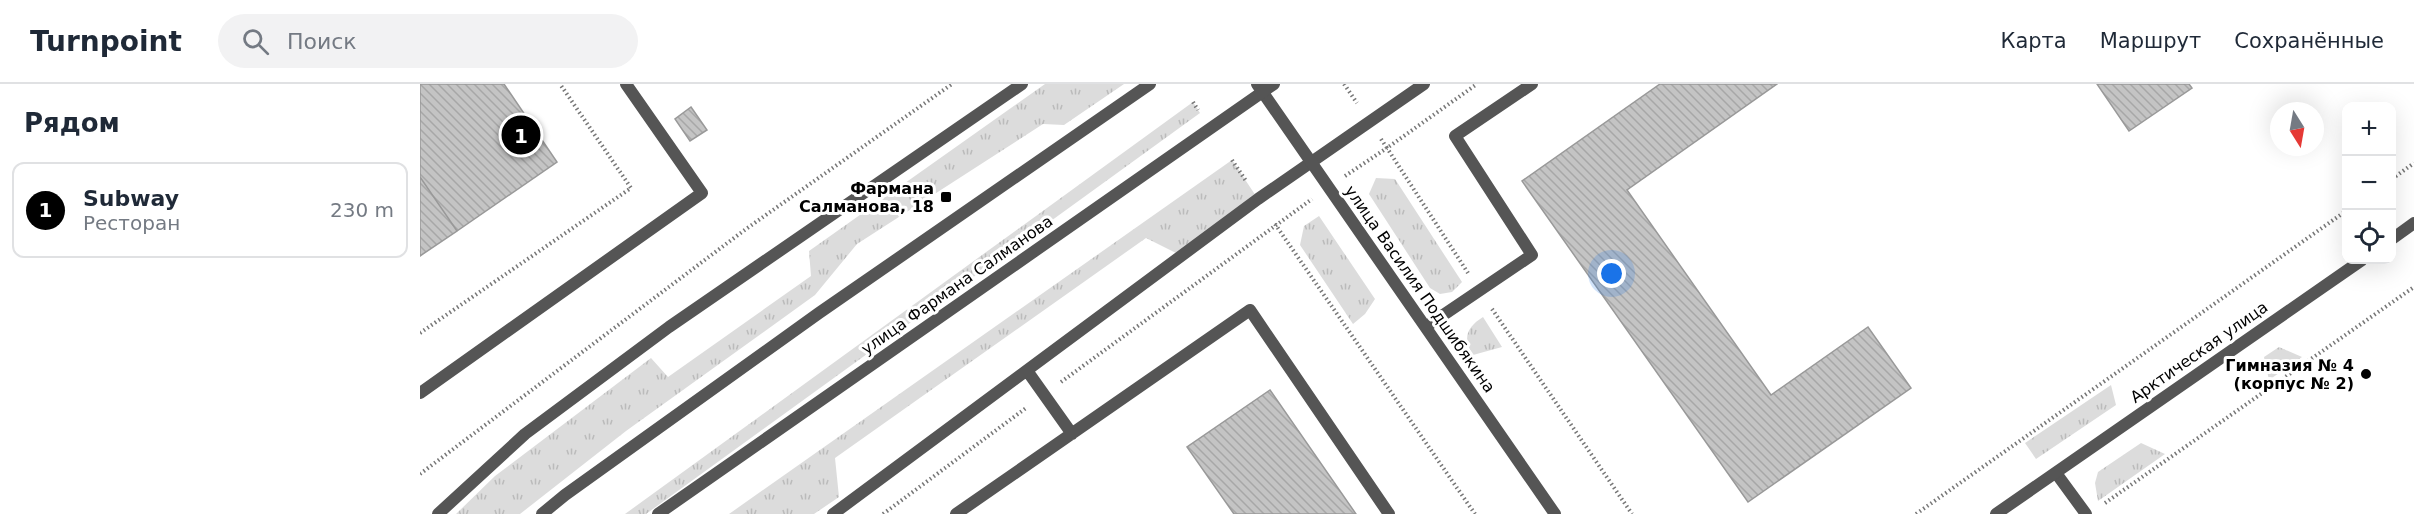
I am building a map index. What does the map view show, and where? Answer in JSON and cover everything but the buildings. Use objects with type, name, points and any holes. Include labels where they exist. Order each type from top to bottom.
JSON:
[{"type":"street","points":[[420,393],[702,193],[626,84]]},
{"type":"street","points":[[438,514],[525,434],[669,327],[1022,84]]},
{"type":"street","points":[[542,514],[819,312],[1150,84]]},
{"type":"street","name":"улица Фармана Салманова","points":[[658,514],[1260,88],[1274,84]]},
{"type":"street","points":[[833,514],[1028,372],[1258,199],[1424,84]]},
{"type":"street","points":[[1427,326],[1532,255],[1455,136],[1532,84]]},
{"type":"street","name":"улица Василия Подшибякина","points":[[1260,88],[1555,514]]},
{"type":"street","points":[[2396,236],[2414,223]]},
{"type":"street","name":"Арктическая улица","points":[[1996,514],[2356,264]]},
{"type":"street","points":[[956,514],[1250,310],[1389,514]]},
{"type":"street","points":[[1028,372],[1072,434]]},
{"type":"street","points":[[2056,472],[2086,514]]},
{"type":"path","points":[[420,333],[631,188],[560,84]]},
{"type":"path","points":[[420,474],[746,229],[952,84]]},
{"type":"path","points":[[1387,148],[1477,84]]},
{"type":"path","points":[[1193,102],[1200,113]]},
{"type":"path","points":[[1232,160],[1248,184]]},
{"type":"path","points":[[2396,176],[2414,164]]},
{"type":"path","points":[[1916,514],[2342,214]]},
{"type":"path","points":[[884,514],[1275,224],[1475,514]]},
{"type":"path","points":[[2099,508],[2414,287]]},
{"type":"green space","points":[[1045,84],[1124,84],[1064,125],[1043,124],[857,244],[815,295],[626,431],[520,514],[456,514],[495,476],[651,358],[668,377],[811,276],[809,251]]},
{"type":"green space","points":[[1193,102],[1200,113],[646,514],[625,514]]},
{"type":"green space","points":[[1232,160],[1258,199],[1182,256],[1146,238],[835,458],[839,497],[814,514],[729,514]]},
{"type":"green space","points":[[1376,178],[1395,179],[1462,282],[1452,292],[1440,294],[1430,288],[1369,194]]},
{"type":"green space","points":[[1319,216],[1375,299],[1365,314],[1353,324],[1300,245],[1304,226]]},
{"type":"green space","points":[[1483,317],[1502,347],[1473,355],[1468,343],[1468,333],[1473,325]]},
{"type":"green space","points":[[2279,347],[2302,357],[2269,380],[2264,357]]},
{"type":"green space","points":[[2111,385],[2116,405],[2036,459],[2025,443]]},
{"type":"green space","points":[[2141,443],[2165,454],[2098,501],[2095,483],[2098,472]]},
{"type":"place","name":"Subway","points":[[521,135]]},
{"type":"place","name":"Фармана Салманова, 18","points":[[946,197]]},
{"type":"place","name":"Гимназия № 4 (корпус № 2)","points":[[2366,374]]}]
